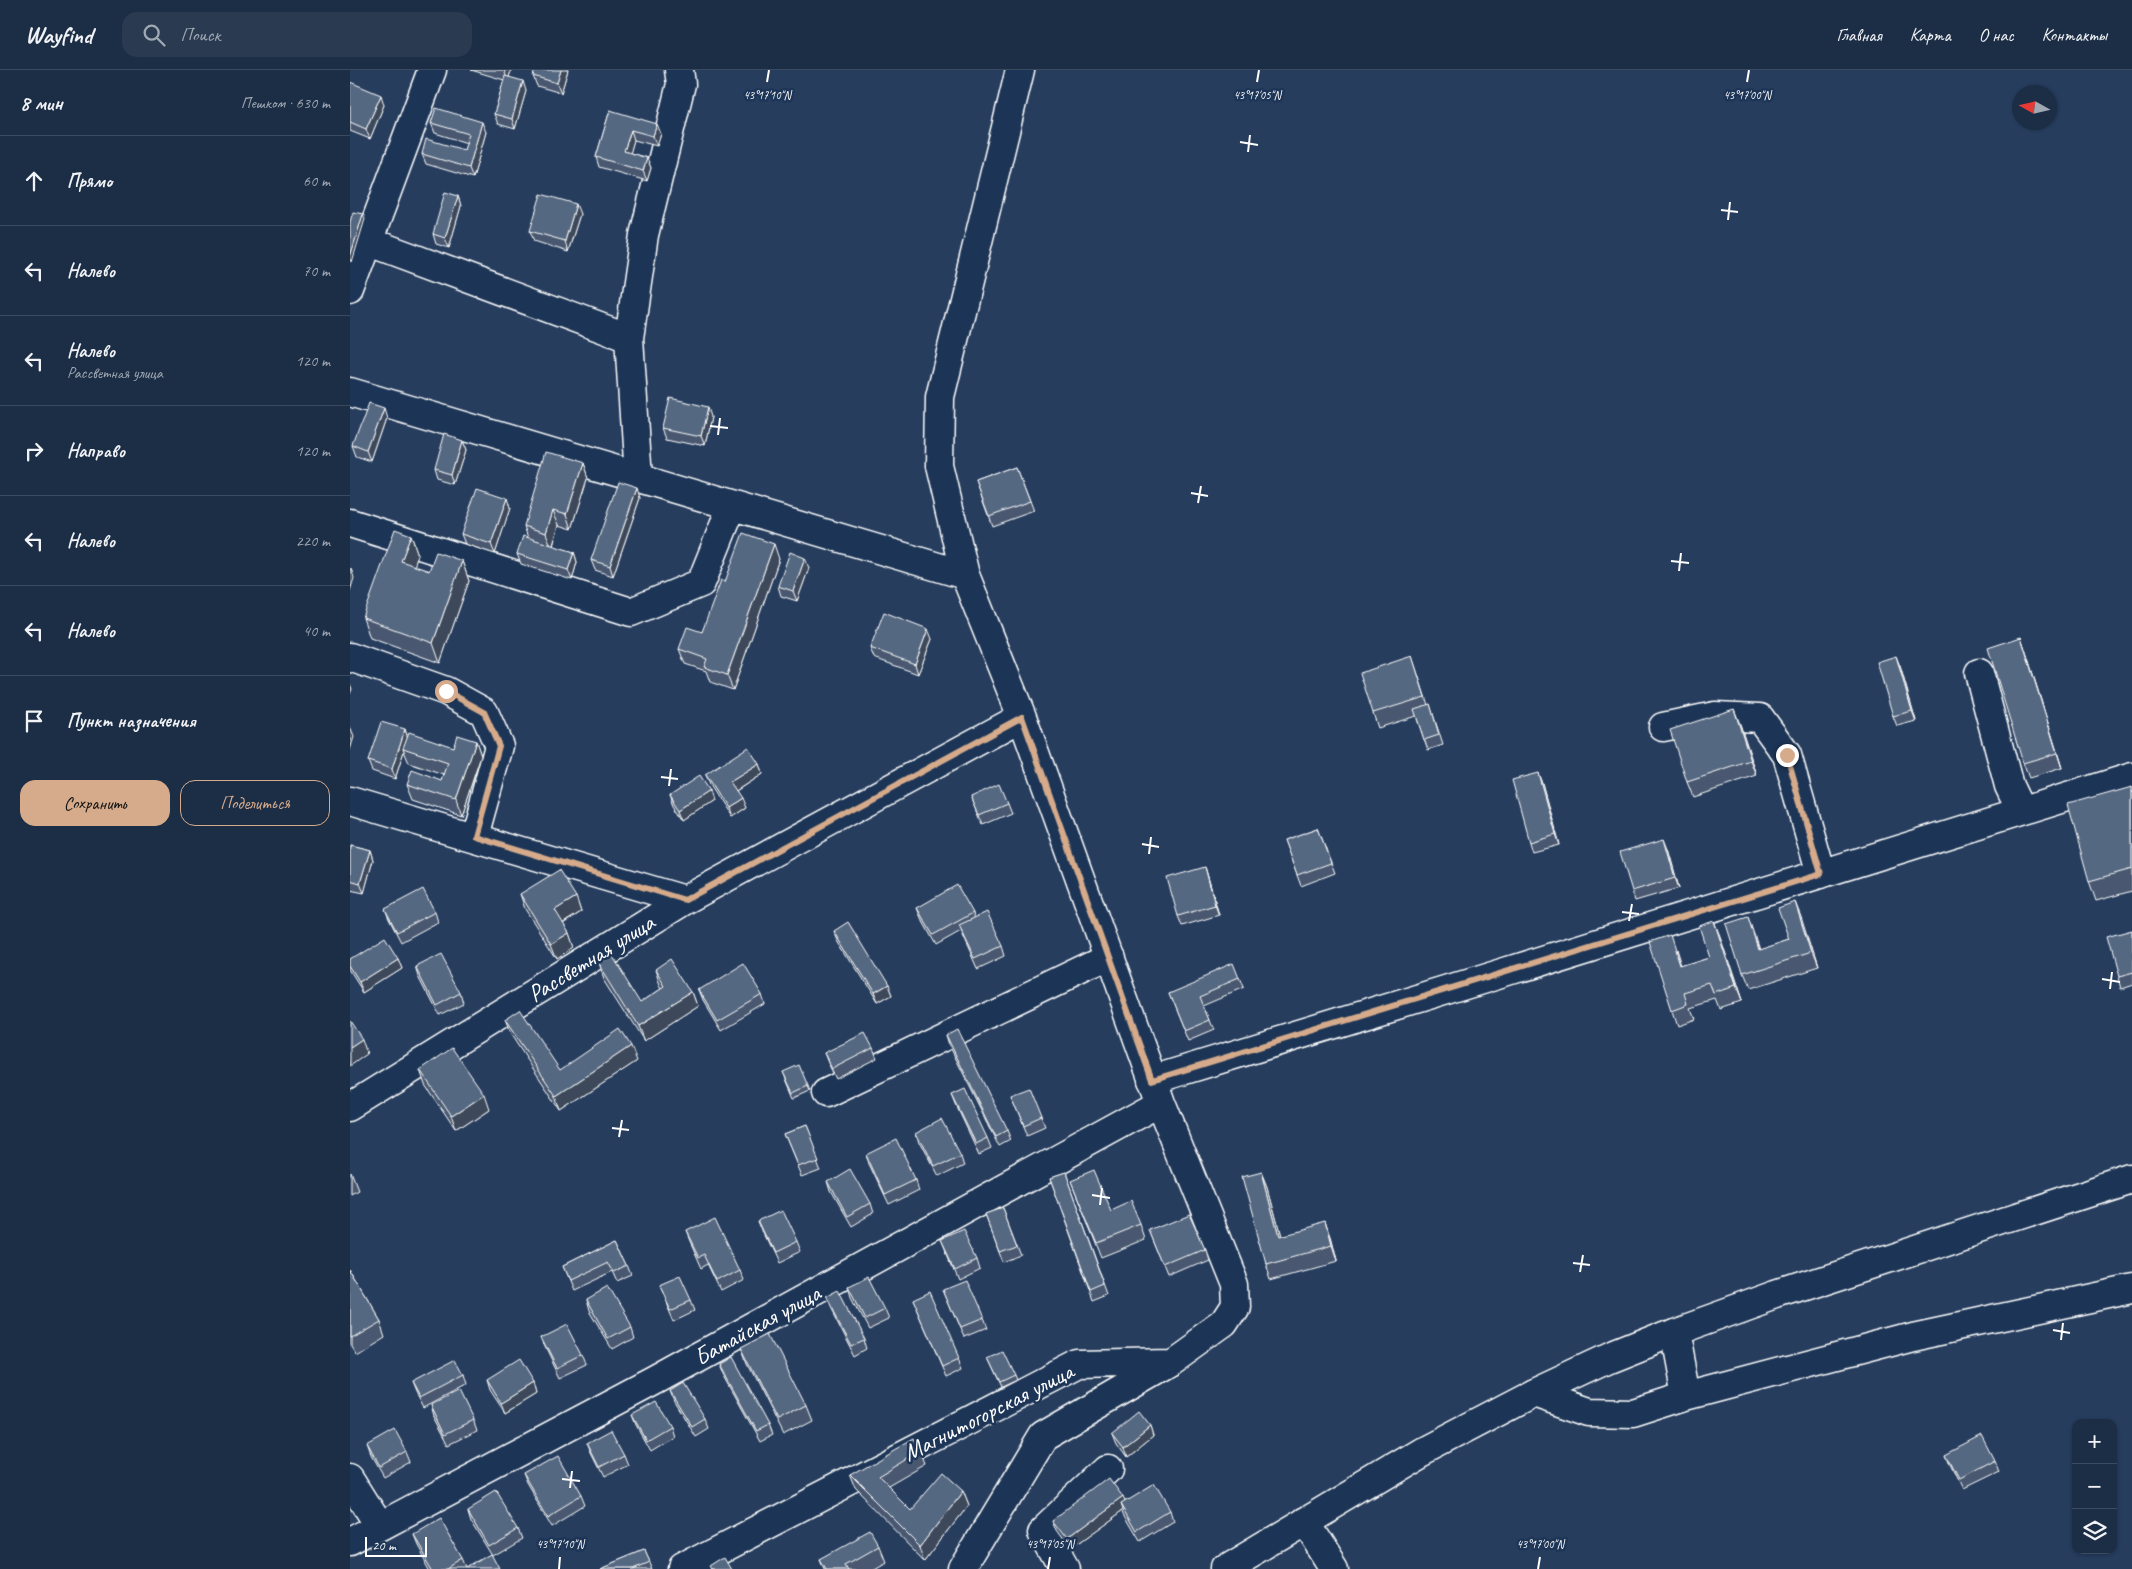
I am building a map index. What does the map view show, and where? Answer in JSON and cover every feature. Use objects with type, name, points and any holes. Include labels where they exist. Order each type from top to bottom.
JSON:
[{"type":"street","points":[[350,291],[370,242],[432,70]]},
{"type":"street","points":[[638,478],[629,338],[644,235],[681,84],[679,70]]},
{"type":"street","points":[[963,1569],[1043,1436],[1171,1362],[1224,1324],[1235,1307],[1234,1284],[1156,1092],[1022,717],[965,575],[939,466],[940,397],[1020,70]]},
{"type":"street","points":[[370,242],[629,338]]},
{"type":"street","points":[[350,392],[965,575]]},
{"type":"street","points":[[350,523],[631,612],[701,583],[732,506]]},
{"type":"street","points":[[350,657],[446,691],[484,712],[499,746],[474,836]]},
{"type":"street","points":[[1980,673],[2009,786],[2021,811]]},
{"type":"street","points":[[1663,727],[1714,716],[1760,718],[1787,755],[1821,874]]},
{"type":"street","name":"Рассветная улица","points":[[350,1106],[685,900],[1022,717]]},
{"type":"street","name":"Батайская улица","points":[[350,1542],[656,1380],[1156,1092],[1821,874],[2132,776]]},
{"type":"street","points":[[350,801],[474,836],[685,900]]},
{"type":"street","points":[[826,1093],[1108,957]]},
{"type":"street","points":[[1242,1564],[1304,1521],[1421,1452],[1534,1393],[1610,1358],[1674,1332],[1777,1295],[2132,1178]]},
{"type":"street","points":[[1534,1393],[1589,1412],[1633,1413],[1686,1396],[1913,1336],[2132,1289]]},
{"type":"street","points":[[1674,1332],[1686,1396]]},
{"type":"street","name":"Магнитогорская улица","points":[[682,1569],[1079,1364],[1171,1362]]},
{"type":"street","points":[[1065,1569],[1043,1530],[1108,1469]]},
{"type":"street","points":[[350,1478],[380,1526]]},
{"type":"street","points":[[1304,1521],[1334,1569]]},
{"type":"building","points":[[535,70],[561,70],[557,83],[533,76]]},
{"type":"building","points":[[505,76],[523,81],[512,119],[494,114]]},
{"type":"building","points":[[350,82],[381,95],[366,129],[350,122]]},
{"type":"building","points":[[436,108],[482,122],[469,168],[422,154],[426,139],[464,150],[469,134],[431,123]]},
{"type":"building","points":[[610,110],[657,124],[653,136],[631,130],[624,151],[647,158],[643,171],[596,157]]},
{"type":"building","points":[[445,192],[458,196],[445,238],[433,234]]},
{"type":"building","points":[[541,194],[576,204],[565,241],[530,231]]},
{"type":"building","points":[[353,212],[363,214],[350,257],[350,222]]},
{"type":"building","points":[[670,398],[708,407],[701,436],[663,428]]},
{"type":"building","points":[[369,403],[384,408],[368,452],[353,446]]},
{"type":"building","points":[[444,434],[462,440],[452,475],[434,470]]},
{"type":"building","points":[[546,452],[583,463],[567,514],[553,510],[546,533],[524,526]]},
{"type":"building","points":[[1017,467],[1030,501],[989,516],[976,482]]},
{"type":"building","points":[[618,482],[637,488],[610,566],[591,560]]},
{"type":"building","points":[[477,488],[507,498],[491,544],[461,534]]},
{"type":"building","points":[[395,529],[411,535],[401,561],[429,571],[436,552],[462,561],[433,643],[363,618]]},
{"type":"building","points":[[743,533],[774,544],[727,675],[704,667],[707,659],[679,649],[687,627],[702,632],[721,580],[725,582]]},
{"type":"building","points":[[523,536],[574,552],[568,570],[517,554]]},
{"type":"building","points":[[790,552],[805,558],[793,591],[778,586]]},
{"type":"building","points":[[884,612],[928,629],[915,664],[870,648]]},
{"type":"building","points":[[2021,637],[2057,753],[2023,763],[1988,648]]},
{"type":"building","points":[[1412,656],[1425,697],[1373,713],[1360,673]]},
{"type":"building","points":[[1896,656],[1912,711],[1893,716],[1877,662]]},
{"type":"building","points":[[1430,704],[1439,735],[1424,740],[1414,709]]},
{"type":"building","points":[[1734,709],[1751,761],[1687,782],[1670,730]]},
{"type":"building","points":[[381,722],[405,729],[392,769],[368,761]]},
{"type":"building","points":[[409,732],[453,747],[457,735],[476,741],[456,800],[407,784],[412,770],[442,781],[448,763],[403,748]]},
{"type":"building","points":[[748,747],[759,764],[730,782],[741,798],[726,808],[705,775]]},
{"type":"building","points":[[1538,773],[1555,834],[1529,842],[1512,780]]},
{"type":"building","points":[[699,776],[709,791],[680,810],[670,795]]},
{"type":"building","points":[[999,784],[1007,803],[979,815],[971,797]]},
{"type":"building","points":[[2132,787],[2132,869],[2089,881],[2068,805]]},
{"type":"building","points":[[1318,828],[1331,863],[1297,875],[1284,840]]},
{"type":"building","points":[[1664,839],[1675,878],[1632,891],[1620,852]]},
{"type":"building","points":[[350,845],[370,850],[360,883],[350,880]]},
{"type":"building","points":[[1205,867],[1215,905],[1178,916],[1167,878]]},
{"type":"building","points":[[559,870],[576,897],[555,910],[569,933],[551,944],[520,894]]},
{"type":"building","points":[[957,885],[973,913],[933,935],[917,908]]},
{"type":"building","points":[[423,889],[435,912],[397,932],[385,909]]},
{"type":"building","points":[[1795,902],[1811,953],[1742,975],[1726,924],[1748,917],[1758,949],[1789,939],[1778,908]]},
{"type":"building","points":[[987,912],[1003,946],[975,959],[959,925]]},
{"type":"building","points":[[1714,921],[1736,988],[1716,995],[1712,985],[1685,993],[1688,1004],[1672,1010],[1650,942],[1670,935],[1680,966],[1709,957],[1699,926]]},
{"type":"building","points":[[848,922],[887,986],[873,994],[834,931]]},
{"type":"building","points":[[2132,930],[2132,972],[2117,976],[2106,937]]},
{"type":"building","points":[[385,937],[398,958],[360,982],[350,966],[350,959]]},
{"type":"building","points":[[441,954],[461,992],[437,1005],[417,966]]},
{"type":"building","points":[[612,954],[642,1002],[666,986],[656,970],[672,959],[693,992],[638,1026],[599,963]]},
{"type":"building","points":[[743,963],[762,994],[717,1020],[699,990]]},
{"type":"building","points":[[1234,964],[1240,979],[1200,996],[1210,1020],[1184,1031],[1168,992]]},
{"type":"building","points":[[520,1010],[560,1070],[620,1029],[631,1046],[556,1096],[505,1020]]},
{"type":"building","points":[[350,1021],[362,1039],[350,1047]]},
{"type":"building","points":[[957,1029],[1007,1131],[996,1137],[946,1035]]},
{"type":"building","points":[[865,1033],[873,1048],[832,1069],[824,1053]]},
{"type":"building","points":[[452,1048],[484,1094],[451,1116],[420,1070]]},
{"type":"building","points":[[799,1065],[808,1086],[793,1093],[783,1072]]},
{"type":"building","points":[[1029,1088],[1041,1118],[1023,1126],[1010,1095]]},
{"type":"building","points":[[965,1089],[988,1138],[976,1144],[952,1095]]},
{"type":"building","points":[[942,1118],[960,1153],[933,1166],[916,1132]]},
{"type":"building","points":[[805,1126],[818,1158],[798,1165],[785,1134]]},
{"type":"building","points":[[896,1138],[916,1180],[885,1195],[866,1153]]},
{"type":"building","points":[[850,1169],[870,1204],[847,1217],[828,1182]]},
{"type":"building","points":[[1094,1170],[1111,1210],[1131,1201],[1141,1225],[1096,1243],[1070,1180]]},
{"type":"building","points":[[1064,1172],[1105,1286],[1091,1292],[1049,1177]]},
{"type":"building","points":[[1261,1172],[1278,1236],[1325,1223],[1331,1246],[1266,1264],[1242,1177]]},
{"type":"building","points":[[1003,1208],[1017,1245],[1000,1251],[986,1214]]},
{"type":"building","points":[[781,1210],[796,1242],[773,1253],[758,1221]]},
{"type":"building","points":[[1189,1214],[1205,1250],[1165,1267],[1150,1230]]},
{"type":"building","points":[[715,1217],[740,1270],[717,1282],[704,1255],[698,1258],[685,1232]]},
{"type":"building","points":[[964,1231],[977,1258],[955,1269],[942,1241]]},
{"type":"building","points":[[617,1240],[629,1266],[614,1273],[608,1262],[568,1281],[562,1267]]},
{"type":"building","points":[[350,1270],[379,1319],[350,1336]]},
{"type":"building","points":[[680,1276],[691,1300],[670,1309],[659,1285]]},
{"type":"building","points":[[869,1277],[885,1308],[865,1318],[849,1287]]},
{"type":"building","points":[[965,1280],[982,1320],[960,1329],[943,1289]]},
{"type":"building","points":[[607,1288],[630,1327],[608,1339],[586,1300]]},
{"type":"building","points":[[840,1291],[864,1338],[851,1344],[827,1298]]},
{"type":"building","points":[[930,1291],[959,1358],[942,1366],[913,1299]]},
{"type":"building","points":[[567,1324],[583,1355],[557,1368],[541,1337]]},
{"type":"building","points":[[770,1334],[806,1405],[777,1420],[741,1349]]},
{"type":"building","points":[[1002,1350],[1014,1375],[999,1382],[987,1357]]},
{"type":"building","points":[[731,1357],[768,1425],[756,1431],[719,1364]]},
{"type":"building","points":[[455,1360],[463,1375],[419,1398],[411,1383]]},
{"type":"building","points":[[519,1360],[533,1383],[501,1403],[487,1380]]},
{"type":"building","points":[[683,1383],[705,1419],[692,1427],[670,1391]]},
{"type":"building","points":[[459,1391],[473,1420],[445,1434],[431,1405]]},
{"type":"building","points":[[656,1402],[670,1426],[646,1440],[632,1415]]},
{"type":"building","points":[[1139,1411],[1150,1425],[1123,1447],[1112,1433]]},
{"type":"building","points":[[395,1430],[407,1452],[379,1468],[367,1446]]},
{"type":"building","points":[[611,1430],[624,1454],[599,1467],[587,1443]]},
{"type":"building","points":[[1982,1436],[1995,1461],[1959,1480],[1946,1455]]},
{"type":"building","points":[[914,1438],[921,1451],[878,1477],[910,1509],[941,1473],[961,1491],[920,1545],[850,1475]]},
{"type":"building","points":[[558,1456],[581,1496],[548,1516],[524,1475]]},
{"type":"building","points":[[1109,1479],[1123,1498],[1067,1539],[1053,1521]]},
{"type":"building","points":[[1154,1485],[1170,1512],[1137,1532],[1121,1505]]},
{"type":"building","points":[[496,1492],[518,1528],[489,1545],[468,1509]]},
{"type":"building","points":[[439,1518],[463,1560],[448,1569],[433,1569],[412,1534]]},
{"type":"building","points":[[870,1532],[878,1546],[846,1564],[849,1569],[827,1569],[821,1559]]},
{"type":"building","points":[[644,1551],[649,1562],[633,1569],[600,1569]]},
{"type":"building","points":[[492,1554],[500,1569],[467,1569]]},
{"type":"building","points":[[725,1557],[732,1569],[713,1569],[711,1566]]},
{"type":"route","points":[[446,691],[484,712],[499,746],[474,836],[685,900],[1022,717],[1152,1080],[1821,874],[1787,755]]}]
